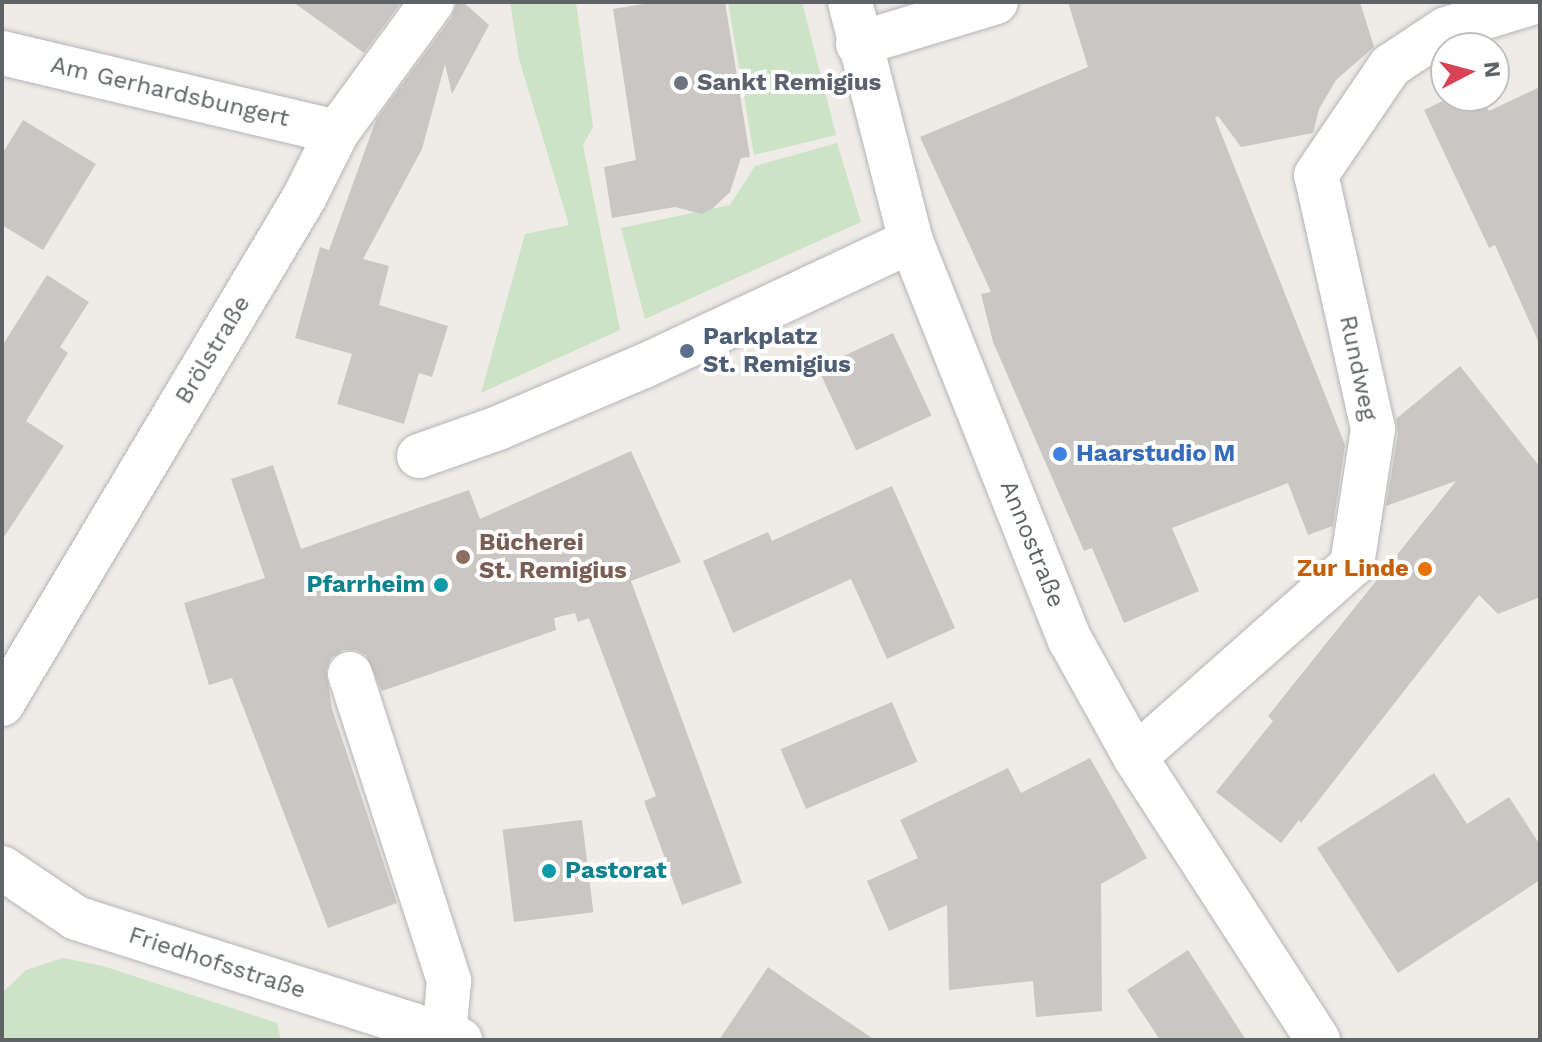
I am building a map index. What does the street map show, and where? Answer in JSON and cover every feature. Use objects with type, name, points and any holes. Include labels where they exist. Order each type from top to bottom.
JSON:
[{"type":"street","name":"Brölstraße","points":[[2,704],[304,198],[337,132],[432,2]]},
{"type":"street","points":[[854,23],[996,2]]},
{"type":"street","name":"Rundweg","points":[[1135,757],[1352,565],[1373,429],[1316,175],[1390,66],[1441,16],[1535,2]]},
{"type":"street","name":"Annostraße","points":[[854,23],[911,241],[1070,640],[1135,757],[1318,1040]]},
{"type":"street","name":"Am Gerhardsbungert","points":[[2,53],[337,132]]},
{"type":"street","points":[[419,456],[498,428],[644,366],[911,241]]},
{"type":"street","name":"Friedhofsstraße","points":[[2,868],[76,918],[452,1037],[449,981],[350,674]]},
{"type":"green space","points":[[510,2],[576,2],[593,127],[583,145],[620,330],[481,393],[525,234],[569,225],[519,59]]},
{"type":"green space","points":[[728,2],[802,2],[836,135],[754,155]]},
{"type":"green space","points":[[837,143],[861,222],[645,319],[621,228],[730,205],[755,166]]},
{"type":"green space","points":[[63,958],[103,966],[277,1023],[281,1040],[2,1040],[3,992],[26,970]]},
{"type":"building","points":[[293,2],[401,2],[364,53]]},
{"type":"building","points":[[457,2],[463,2],[489,25],[452,94],[445,64],[422,149],[363,259],[389,266],[379,305],[448,326],[432,377],[419,373],[404,424],[337,404],[352,354],[295,338],[320,247],[329,250],[376,120],[452,17]]},
{"type":"building","name":"Sankt Remigius","points":[[656,2],[725,2],[750,157],[741,158],[730,192],[702,214],[675,207],[612,218],[604,167],[636,160],[613,9]]},
{"type":"building","points":[[1068,2],[1360,2],[1374,47],[1336,80],[1319,109],[1313,133],[1241,147],[1218,116],[1215,118],[1345,445],[1333,526],[1308,535],[1288,483],[1172,528],[1199,591],[1124,623],[1092,548],[1084,551],[993,342],[981,294],[991,292],[920,137],[1088,67]]},
{"type":"building","points":[[1540,87],[1540,345],[1495,245],[1489,248],[1424,110],[1430,107],[1430,112],[1510,112],[1510,101]]},
{"type":"building","points":[[23,120],[96,164],[43,250],[2,225],[2,154]]},
{"type":"building","points":[[47,275],[89,302],[60,347],[68,353],[26,421],[64,446],[2,540],[2,346]]},
{"type":"building","points":[[893,333],[931,415],[856,451],[818,368]]},
{"type":"building","points":[[1460,366],[1540,467],[1540,597],[1498,614],[1479,595],[1301,823],[1299,820],[1281,843],[1216,792],[1273,721],[1268,716],[1456,481],[1386,506],[1398,433],[1396,419]]},
{"type":"building","points":[[631,451],[681,562],[631,581],[742,883],[682,905],[644,801],[656,796],[589,618],[578,622],[575,613],[554,618],[556,630],[382,691],[366,655],[356,650],[343,650],[331,658],[326,670],[332,709],[397,903],[328,928],[232,678],[209,685],[184,603],[265,578],[231,479],[273,465],[301,549],[469,490],[480,519]]},
{"type":"building","points":[[892,486],[955,628],[887,659],[851,579],[733,633],[703,561],[768,532],[772,541]]},
{"type":"building","points":[[892,702],[917,762],[806,809],[781,749]]},
{"type":"building","points":[[1090,758],[1147,858],[1101,884],[1102,1011],[1036,1017],[1033,981],[949,990],[947,905],[889,931],[867,881],[918,858],[900,820],[1008,768],[1021,793]]},
{"type":"building","points":[[1434,773],[1467,824],[1509,797],[1540,845],[1540,880],[1398,973],[1317,848]]},
{"type":"building","name":"Pastorat","points":[[582,820],[593,912],[514,922],[503,830]]},
{"type":"building","points":[[1188,950],[1246,1040],[1160,1040],[1127,990]]},
{"type":"building","points":[[768,967],[808,995],[875,1040],[719,1040]]},
{"type":"place","name":"Sankt Remigius","points":[[681,83]]},
{"type":"place","name":"Parkplatz St. Remigius","points":[[687,351]]},
{"type":"place","name":"Haarstudio M","points":[[1060,454]]},
{"type":"place","name":"Bücherei St. Remigius","points":[[463,557]]},
{"type":"place","name":"Zur Linde","points":[[1425,569]]},
{"type":"place","name":"Pfarrheim","points":[[441,585]]},
{"type":"place","name":"Pastorat","points":[[549,871]]}]
